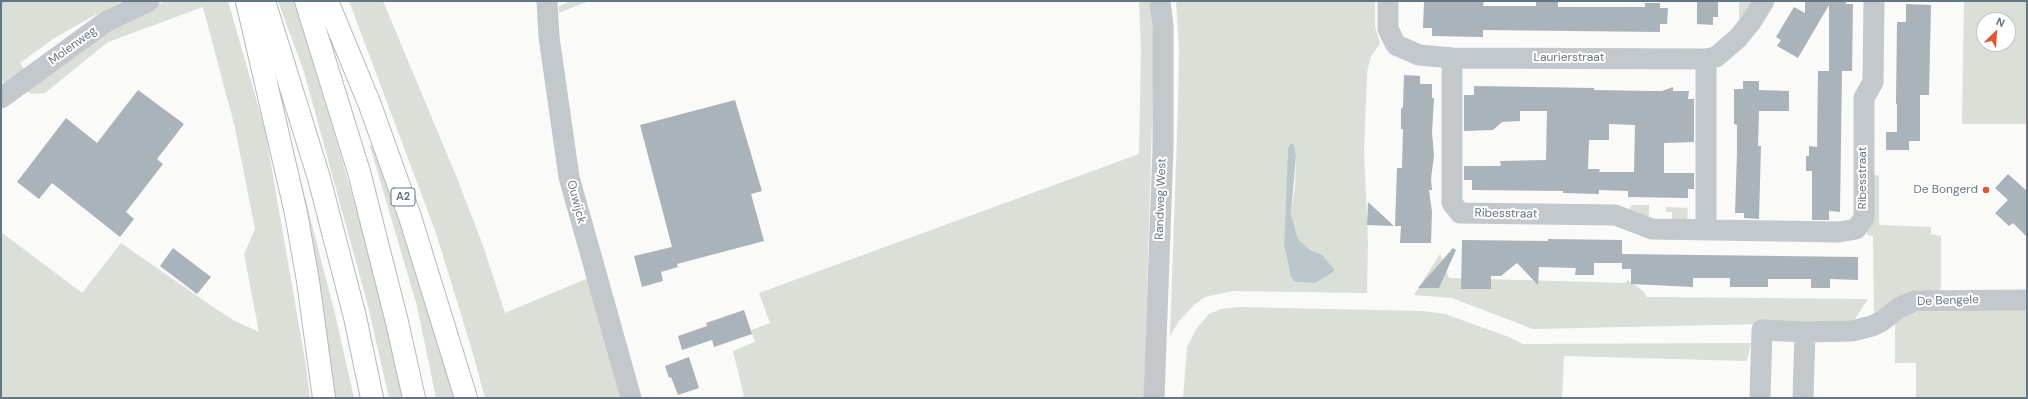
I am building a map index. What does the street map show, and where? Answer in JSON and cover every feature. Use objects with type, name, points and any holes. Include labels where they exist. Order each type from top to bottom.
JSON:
[{"type":"highway","points":[[306,1],[359,172],[397,322],[414,398]]},
{"type":"highway","name":"A2","points":[[327,1],[370,106],[410,217],[466,398]]},
{"type":"highway","points":[[257,9],[275,118],[296,213],[309,288],[324,398]]},
{"type":"highway","points":[[257,9],[319,178],[355,317],[372,398]]},
{"type":"street","name":"Molenweg","points":[[1,98],[107,21],[149,1]]},
{"type":"street","name":"Ouwijck","points":[[547,1],[549,37],[569,177],[631,398]]},
{"type":"street","name":"Randweg West","points":[[1154,398],[1163,147],[1163,27],[1160,1]]},
{"type":"street","name":"Laurierstraat","points":[[1388,1],[1388,29],[1396,45],[1419,55],[1452,58],[1706,59],[1716,57],[1738,38],[1751,22],[1764,1]]},
{"type":"street","name":"Ribesstraat","points":[[1452,58],[1452,203],[1460,213],[1616,215],[1652,229],[1839,232],[1856,229],[1864,218],[1864,98],[1873,82],[1874,1]]},
{"type":"street","points":[[1706,59],[1706,230]]},
{"type":"street","name":"De Bengele","points":[[1760,398],[1762,330],[1805,332],[1852,331],[1872,326],[1882,321],[1900,307],[1915,301],[2027,300]]},
{"type":"street","points":[[1803,398],[1805,332]]},
{"type":"shaded area","points":[[1,1],[123,1],[53,39],[20,63],[24,69],[6,82],[1,83]]},
{"type":"shaded area","points":[[166,1],[228,1],[265,130],[306,366],[310,398],[1,398],[1,232],[82,293],[121,243],[213,307],[235,321],[259,332],[244,254],[255,229],[235,128],[203,7],[108,42],[45,93],[33,94],[25,91],[125,20]]},
{"type":"shaded area","points":[[278,1],[294,1],[335,135],[410,398],[389,398],[368,306],[304,72]]},
{"type":"shaded area","points":[[349,1],[383,1],[457,178],[484,248],[505,313],[588,278],[620,398],[485,398],[472,350],[436,233]]},
{"type":"shaded area","points":[[571,1],[589,1],[559,13],[559,6]]},
{"type":"shaded area","points":[[1139,1],[1151,1],[1154,50],[1144,398],[739,398],[744,396],[733,351],[755,342],[751,330],[770,323],[759,293],[1139,154],[1141,51]]},
{"type":"shaded area","points":[[1176,1],[1375,1],[1375,26],[1380,44],[1371,56],[1367,73],[1364,151],[1368,241],[1367,293],[1233,291],[1205,297],[1195,304],[1179,321],[1170,336],[1179,50]],"holes":[[[1294,144],[1296,155],[1295,185],[1291,214],[1298,239],[1310,250],[1321,254],[1316,283],[1295,282],[1291,277],[1284,245],[1288,147]]]},
{"type":"shaded area","points":[[1739,1],[1755,1],[1742,22],[1739,19]]},
{"type":"shaded area","points":[[1964,1],[2027,1],[2027,124],[1962,124]]},
{"type":"shaded area","points":[[376,144],[459,398],[436,398],[417,306],[370,146]]},
{"type":"shaded area","points":[[1291,144],[1294,144],[1296,155],[1291,214],[1298,239],[1310,250],[1321,254],[1334,269],[1333,272],[1315,283],[1295,282],[1291,277],[1284,245],[1288,147]]},
{"type":"shaded area","points":[[297,166],[335,314],[354,398],[332,398],[293,169]]},
{"type":"shaded area","points":[[1870,173],[1879,176],[1879,225],[1931,227],[1931,234],[1941,236],[1941,287],[1937,295],[1899,298],[1874,313],[1873,236],[1867,235]]},
{"type":"shaded area","points":[[1632,205],[1649,205],[1649,224],[1629,210]]},
{"type":"shaded area","points":[[1666,207],[1688,208],[1687,225],[1672,225],[1672,212],[1666,212]]},
{"type":"shaded area","points":[[1440,254],[1449,278],[1625,283],[1628,280],[1643,291],[1647,297],[1868,299],[1853,322],[1533,329],[1452,298],[1414,295]]},
{"type":"shaded area","points":[[1238,307],[1423,311],[1445,314],[1509,337],[1523,344],[1751,343],[1747,361],[1564,356],[1562,398],[1183,398],[1187,347],[1197,328],[1209,314],[1221,309]]},
{"type":"shaded area","points":[[2027,310],[2027,398],[1916,398],[1916,363],[1895,363],[1895,320],[1910,312]]},
{"type":"building","points":[[1424,1],[1484,1],[1483,6],[1536,6],[1536,1],[1558,1],[1558,7],[1645,7],[1645,3],[1660,3],[1660,8],[1668,8],[1667,24],[1660,24],[1660,32],[1483,30],[1483,37],[1432,36],[1432,28],[1423,28]]},
{"type":"building","points":[[1697,1],[1718,1],[1718,17],[1713,17],[1713,25],[1697,24]]},
{"type":"building","points":[[1805,1],[1846,1],[1846,4],[1853,4],[1852,71],[1842,71],[1840,212],[1829,211],[1829,220],[1812,220],[1812,171],[1806,171],[1806,156],[1809,156],[1809,146],[1817,147],[1818,71],[1829,71],[1829,5],[1798,58],[1777,46],[1781,40],[1776,37],[1794,7],[1805,13]]},
{"type":"building","points":[[1906,4],[1931,5],[1929,95],[1920,95],[1920,141],[1909,141],[1909,150],[1886,150],[1886,132],[1897,132],[1897,22],[1906,22]]},
{"type":"building","points":[[1404,75],[1420,76],[1420,84],[1432,84],[1432,98],[1434,98],[1432,133],[1434,155],[1431,179],[1432,190],[1429,190],[1432,212],[1431,243],[1400,243],[1401,226],[1395,226],[1397,168],[1402,168],[1403,129],[1401,129],[1401,109],[1403,107]]},
{"type":"building","points":[[1743,81],[1759,81],[1759,90],[1789,91],[1789,111],[1759,111],[1758,146],[1761,146],[1759,219],[1744,218],[1744,213],[1735,213],[1737,125],[1734,124],[1734,89],[1743,89]]},
{"type":"building","points":[[1474,86],[1594,88],[1594,90],[1650,91],[1662,91],[1673,87],[1673,91],[1689,91],[1688,99],[1694,99],[1694,142],[1664,143],[1664,173],[1694,173],[1694,189],[1688,189],[1688,198],[1628,197],[1628,191],[1599,190],[1599,194],[1563,193],[1563,191],[1472,190],[1472,180],[1464,180],[1464,166],[1501,166],[1500,161],[1546,160],[1547,111],[1520,111],[1520,121],[1502,122],[1493,130],[1464,131],[1464,95],[1474,95]],"holes":[[[1609,124],[1635,125],[1634,172],[1599,172],[1600,169],[1588,169],[1589,140],[1609,140]]]},
{"type":"building","points":[[138,90],[184,124],[157,159],[163,164],[126,212],[134,219],[120,237],[52,183],[39,199],[17,182],[66,118],[97,143]]},
{"type":"building","points":[[735,100],[762,191],[751,194],[764,241],[677,264],[678,267],[661,272],[663,281],[642,287],[634,256],[672,247],[640,125]]},
{"type":"building","points":[[2008,174],[2027,191],[2027,237],[2013,223],[2009,226],[1995,213],[2008,200],[1995,188]]},
{"type":"building","points":[[1368,202],[1394,226],[1367,225]]},
{"type":"building","points":[[1548,239],[1622,240],[1622,254],[1858,257],[1858,280],[1830,279],[1830,288],[1811,288],[1811,279],[1768,279],[1768,287],[1730,287],[1730,278],[1693,278],[1693,287],[1631,284],[1631,269],[1622,269],[1622,263],[1594,263],[1594,275],[1575,275],[1576,268],[1539,267],[1538,285],[1517,263],[1501,276],[1491,276],[1491,289],[1461,289],[1462,240],[1548,241]]},
{"type":"building","points":[[173,248],[211,277],[197,294],[160,266]]},
{"type":"building","points":[[1453,248],[1456,250],[1439,288],[1418,288]]},
{"type":"building","points":[[744,310],[752,334],[714,347],[712,340],[682,350],[678,336],[707,326],[706,323]]},
{"type":"building","points":[[689,357],[699,388],[678,395],[671,377],[669,378],[665,366]]},
{"type":"place","name":"De Bongerd","points":[[1986,190]]}]
